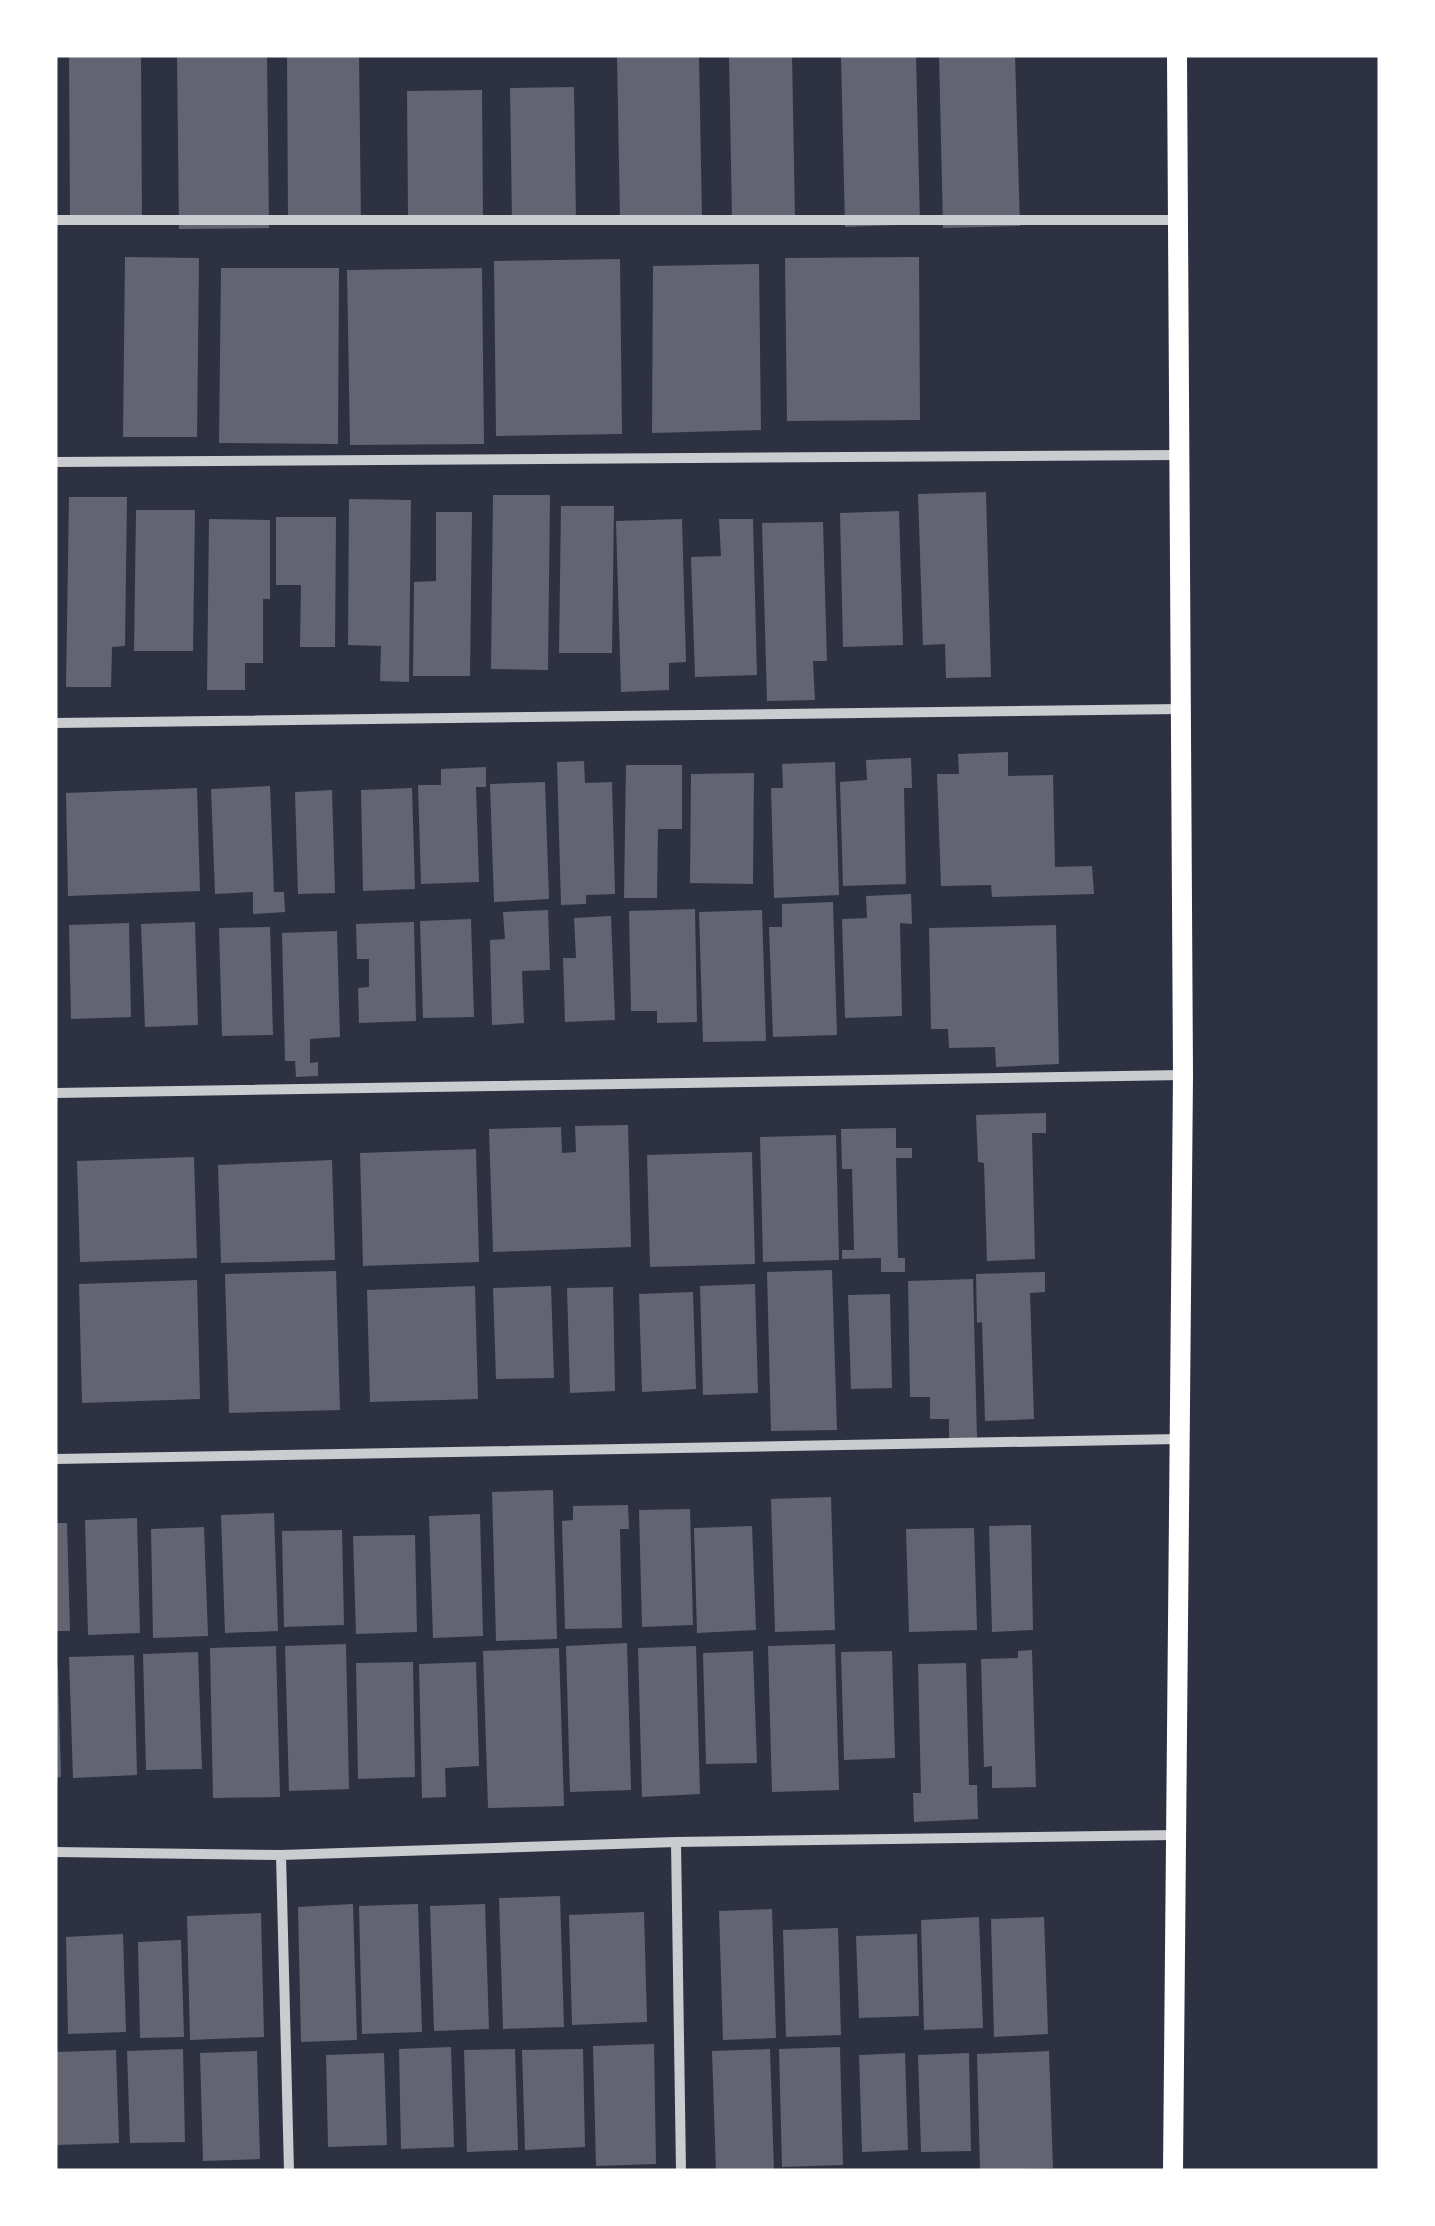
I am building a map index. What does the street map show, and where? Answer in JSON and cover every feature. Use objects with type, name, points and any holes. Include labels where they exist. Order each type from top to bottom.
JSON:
[{"type":"main road","points":[[1173,2171],[1182,1075],[1177,55]]},
{"type":"street","points":[[55,220],[1178,220]]},
{"type":"street","points":[[55,462],[1180,455]]},
{"type":"street","points":[[55,723],[1182,710]]},
{"type":"street","points":[[55,1093],[1182,1075]]},
{"type":"street","points":[[55,1459],[1179,1439]]},
{"type":"street","points":[[55,1852],[281,1855],[676,1842],[1176,1835]]},
{"type":"street","points":[[676,1842],[682,2171]]},
{"type":"street","points":[[281,1855],[289,2171]]},
{"type":"building","points":[[69,55],[141,55],[142,223],[70,224]]},
{"type":"building","points":[[177,55],[267,55],[269,228],[179,229]]},
{"type":"building","points":[[287,55],[359,55],[361,223],[288,224]]},
{"type":"building","points":[[617,55],[699,55],[702,220],[620,221]]},
{"type":"building","points":[[729,55],[792,55],[795,218],[732,220]]},
{"type":"building","points":[[841,55],[916,55],[920,224],[845,227]]},
{"type":"building","points":[[939,55],[1015,55],[1020,226],[943,228]]},
{"type":"building","points":[[574,87],[576,222],[512,222],[510,88]]},
{"type":"building","points":[[482,90],[483,215],[408,216],[407,91]]},
{"type":"building","points":[[125,257],[199,258],[197,437],[123,437]]},
{"type":"building","points":[[919,257],[920,420],[787,421],[785,258]]},
{"type":"building","points":[[620,259],[622,434],[496,436],[494,261]]},
{"type":"building","points":[[759,264],[761,430],[652,433],[653,266]]},
{"type":"building","points":[[221,268],[339,268],[338,444],[219,443]]},
{"type":"building","points":[[482,268],[484,444],[350,445],[347,270]]},
{"type":"building","points":[[986,492],[991,677],[946,678],[945,644],[923,645],[918,494]]},
{"type":"building","points":[[493,495],[550,495],[548,670],[491,669]]},
{"type":"building","points":[[69,497],[127,497],[125,646],[112,647],[111,687],[66,687]]},
{"type":"building","points":[[349,499],[411,500],[409,682],[380,681],[381,646],[348,645]]},
{"type":"building","points":[[561,506],[614,506],[612,653],[559,653]]},
{"type":"building","points":[[136,510],[195,510],[193,651],[134,651]]},
{"type":"building","points":[[899,511],[903,645],[843,647],[840,513]]},
{"type":"building","points":[[436,512],[472,512],[470,676],[413,676],[414,582],[436,581]]},
{"type":"building","points":[[276,517],[336,517],[335,647],[300,647],[301,585],[276,585]]},
{"type":"building","points":[[209,519],[270,520],[270,599],[263,599],[263,663],[245,663],[245,690],[207,690]]},
{"type":"building","points":[[682,519],[686,662],[669,663],[669,690],[621,692],[616,521]]},
{"type":"building","points":[[719,519],[753,519],[757,675],[695,677],[691,557],[721,556]]},
{"type":"building","points":[[823,522],[827,661],[813,661],[815,700],[767,701],[762,523]]},
{"type":"building","points":[[1008,752],[1008,776],[1053,775],[1055,867],[1092,866],[1094,894],[992,897],[991,885],[941,886],[937,774],[959,774],[958,754]]},
{"type":"building","points":[[911,758],[912,788],[904,788],[906,884],[843,886],[840,782],[867,780],[866,760]]},
{"type":"building","points":[[584,761],[585,783],[612,782],[615,894],[586,895],[586,904],[561,905],[557,762]]},
{"type":"building","points":[[835,762],[839,895],[774,898],[771,788],[783,788],[782,764]]},
{"type":"building","points":[[626,765],[682,765],[682,829],[658,829],[657,898],[624,898]]},
{"type":"building","points":[[486,767],[486,787],[476,787],[479,882],[421,884],[418,785],[441,785],[441,769]]},
{"type":"building","points":[[754,773],[753,884],[690,883],[691,774]]},
{"type":"building","points":[[545,782],[549,899],[494,902],[490,784]]},
{"type":"building","points":[[270,786],[274,892],[284,892],[285,912],[253,914],[253,892],[215,894],[211,789]]},
{"type":"building","points":[[197,788],[200,891],[68,896],[66,793]]},
{"type":"building","points":[[412,788],[415,889],[363,891],[361,790]]},
{"type":"building","points":[[332,790],[335,893],[298,894],[295,792]]},
{"type":"building","points":[[911,894],[912,924],[900,923],[902,1016],[845,1018],[842,919],[867,918],[866,896]]},
{"type":"building","points":[[833,902],[837,1035],[773,1037],[769,927],[782,927],[782,904]]},
{"type":"building","points":[[695,909],[697,1022],[657,1023],[657,1011],[631,1011],[629,911]]},
{"type":"building","points":[[548,910],[550,970],[522,971],[524,1023],[492,1025],[490,940],[505,939],[503,912]]},
{"type":"building","points":[[762,910],[766,1041],[703,1042],[699,912]]},
{"type":"building","points":[[611,916],[615,1020],[565,1022],[563,958],[576,958],[574,918]]},
{"type":"building","points":[[471,919],[474,1017],[423,1018],[420,921]]},
{"type":"building","points":[[195,922],[198,1025],[145,1027],[141,924]]},
{"type":"building","points":[[414,922],[416,1021],[359,1023],[358,988],[369,987],[369,959],[357,959],[356,924]]},
{"type":"building","points":[[129,923],[131,1017],[71,1019],[69,925]]},
{"type":"building","points":[[1056,925],[1059,1064],[996,1067],[995,1047],[949,1048],[948,1029],[931,1029],[929,928]]},
{"type":"building","points":[[270,927],[273,1035],[222,1036],[219,928]]},
{"type":"building","points":[[337,931],[340,1037],[310,1039],[310,1063],[318,1062],[318,1076],[296,1077],[295,1061],[285,1061],[282,933]]},
{"type":"building","points":[[1046,1113],[1046,1133],[1032,1133],[1035,1259],[987,1261],[984,1163],[978,1162],[976,1115]]},
{"type":"building","points":[[628,1125],[631,1247],[493,1252],[489,1129],[561,1127],[562,1153],[576,1152],[575,1126]]},
{"type":"building","points":[[896,1128],[896,1148],[912,1148],[912,1158],[896,1158],[898,1258],[905,1258],[905,1272],[881,1272],[881,1258],[842,1259],[842,1250],[854,1250],[852,1169],[842,1169],[841,1129]]},
{"type":"building","points":[[836,1135],[839,1260],[763,1262],[760,1137]]},
{"type":"building","points":[[476,1149],[479,1262],[363,1266],[360,1153]]},
{"type":"building","points":[[752,1152],[755,1264],[650,1267],[647,1155]]},
{"type":"building","points":[[194,1157],[197,1258],[80,1262],[77,1161]]},
{"type":"building","points":[[332,1160],[335,1260],[221,1263],[218,1165]]},
{"type":"building","points":[[832,1270],[837,1430],[771,1431],[767,1272]]},
{"type":"building","points":[[336,1271],[340,1410],[229,1413],[225,1274]]},
{"type":"building","points":[[1045,1272],[1045,1292],[1030,1293],[1034,1419],[985,1421],[982,1322],[977,1323],[976,1274]]},
{"type":"building","points":[[973,1279],[977,1438],[949,1438],[949,1419],[930,1419],[930,1397],[910,1397],[908,1281]]},
{"type":"building","points":[[197,1280],[200,1399],[82,1403],[79,1284]]},
{"type":"building","points":[[755,1284],[758,1393],[703,1395],[700,1286]]},
{"type":"building","points":[[475,1286],[478,1399],[370,1402],[367,1290]]},
{"type":"building","points":[[551,1286],[554,1378],[496,1379],[493,1288]]},
{"type":"building","points":[[613,1287],[615,1391],[570,1393],[567,1288]]},
{"type":"building","points":[[693,1292],[696,1389],[642,1392],[639,1294]]},
{"type":"building","points":[[890,1294],[892,1388],[851,1389],[848,1295]]},
{"type":"building","points":[[553,1490],[557,1639],[496,1641],[492,1492]]},
{"type":"building","points":[[831,1497],[835,1630],[775,1632],[771,1499]]},
{"type":"building","points":[[628,1505],[629,1529],[620,1529],[622,1628],[565,1629],[562,1521],[573,1520],[573,1506]]},
{"type":"building","points":[[690,1509],[693,1625],[642,1627],[639,1510]]},
{"type":"building","points":[[274,1513],[278,1631],[225,1633],[221,1515]]},
{"type":"building","points":[[480,1514],[483,1636],[433,1638],[429,1516]]},
{"type":"building","points":[[137,1518],[140,1633],[88,1635],[85,1520]]},
{"type":"building","points":[[55,1523],[67,1523],[70,1631],[55,1631]]},
{"type":"building","points":[[1031,1525],[1033,1630],[992,1632],[989,1526]]},
{"type":"building","points":[[752,1526],[756,1630],[697,1633],[694,1528]]},
{"type":"building","points":[[204,1527],[208,1636],[153,1638],[151,1529]]},
{"type":"building","points":[[974,1528],[977,1630],[909,1632],[906,1529]]},
{"type":"building","points":[[342,1530],[344,1625],[284,1627],[282,1531]]},
{"type":"building","points":[[415,1535],[417,1632],[356,1634],[353,1536]]},
{"type":"building","points":[[627,1643],[631,1790],[570,1792],[566,1646]]},
{"type":"building","points":[[346,1644],[349,1789],[289,1791],[285,1646]]},
{"type":"building","points":[[835,1644],[839,1790],[772,1792],[768,1646]]},
{"type":"building","points":[[276,1646],[280,1797],[213,1798],[210,1648]]},
{"type":"building","points":[[696,1646],[700,1794],[642,1797],[638,1648]]},
{"type":"building","points":[[559,1648],[564,1806],[488,1808],[483,1651]]},
{"type":"building","points":[[1032,1650],[1036,1787],[992,1788],[992,1766],[984,1767],[981,1659],[1018,1658],[1018,1651]]},
{"type":"building","points":[[753,1651],[757,1763],[706,1764],[703,1653]]},
{"type":"building","points":[[892,1651],[895,1758],[844,1760],[841,1652]]},
{"type":"building","points":[[198,1652],[202,1769],[146,1770],[143,1654]]},
{"type":"building","points":[[134,1655],[137,1775],[73,1778],[69,1657]]},
{"type":"building","points":[[413,1662],[415,1777],[358,1779],[356,1663]]},
{"type":"building","points":[[476,1662],[479,1766],[445,1768],[446,1797],[422,1798],[419,1664]]},
{"type":"building","points":[[966,1663],[969,1785],[977,1785],[978,1819],[914,1822],[913,1793],[921,1793],[918,1664]]},
{"type":"building","points":[[55,1669],[61,1777],[55,1778]]},
{"type":"building","points":[[560,1896],[564,2027],[503,2029],[499,1898]]},
{"type":"building","points":[[353,1904],[357,2040],[301,2042],[298,1907]]},
{"type":"building","points":[[418,1904],[422,2032],[362,2034],[359,1906]]},
{"type":"building","points":[[485,1904],[489,2029],[434,2031],[430,1906]]},
{"type":"building","points":[[772,1909],[776,2038],[723,2040],[719,1911]]},
{"type":"building","points":[[644,1912],[647,2022],[572,2025],[569,1915]]},
{"type":"building","points":[[261,1913],[264,2037],[190,2040],[187,1916]]},
{"type":"building","points":[[979,1917],[983,2028],[924,2030],[921,1920]]},
{"type":"building","points":[[1044,1917],[1048,2034],[994,2037],[991,1919]]},
{"type":"building","points":[[838,1928],[841,2035],[786,2037],[783,1930]]},
{"type":"building","points":[[123,1934],[126,2032],[68,2034],[66,1937]]},
{"type":"building","points":[[917,1934],[919,2016],[859,2018],[856,1936]]},
{"type":"building","points":[[181,1940],[184,2037],[140,2038],[138,1942]]},
{"type":"building","points":[[654,2044],[656,2164],[596,2166],[593,2046]]},
{"type":"building","points":[[451,2047],[454,2147],[401,2149],[399,2049]]},
{"type":"building","points":[[840,2047],[843,2165],[782,2167],[779,2049]]},
{"type":"building","points":[[183,2049],[185,2142],[130,2143],[127,2051]]},
{"type":"building","points":[[515,2049],[518,2150],[467,2152],[464,2050]]},
{"type":"building","points":[[583,2049],[585,2147],[525,2150],[522,2050]]},
{"type":"building","points":[[770,2049],[774,2171],[716,2171],[712,2051]]},
{"type":"building","points":[[116,2050],[119,2143],[57,2145],[55,2052]]},
{"type":"building","points":[[257,2051],[260,2159],[203,2161],[200,2053]]},
{"type":"building","points":[[1049,2051],[1053,2168],[980,2170],[977,2054]]},
{"type":"building","points":[[384,2053],[387,2145],[328,2147],[326,2055]]},
{"type":"building","points":[[905,2053],[908,2150],[862,2152],[859,2055]]},
{"type":"building","points":[[969,2053],[971,2151],[921,2152],[918,2055]]}]
